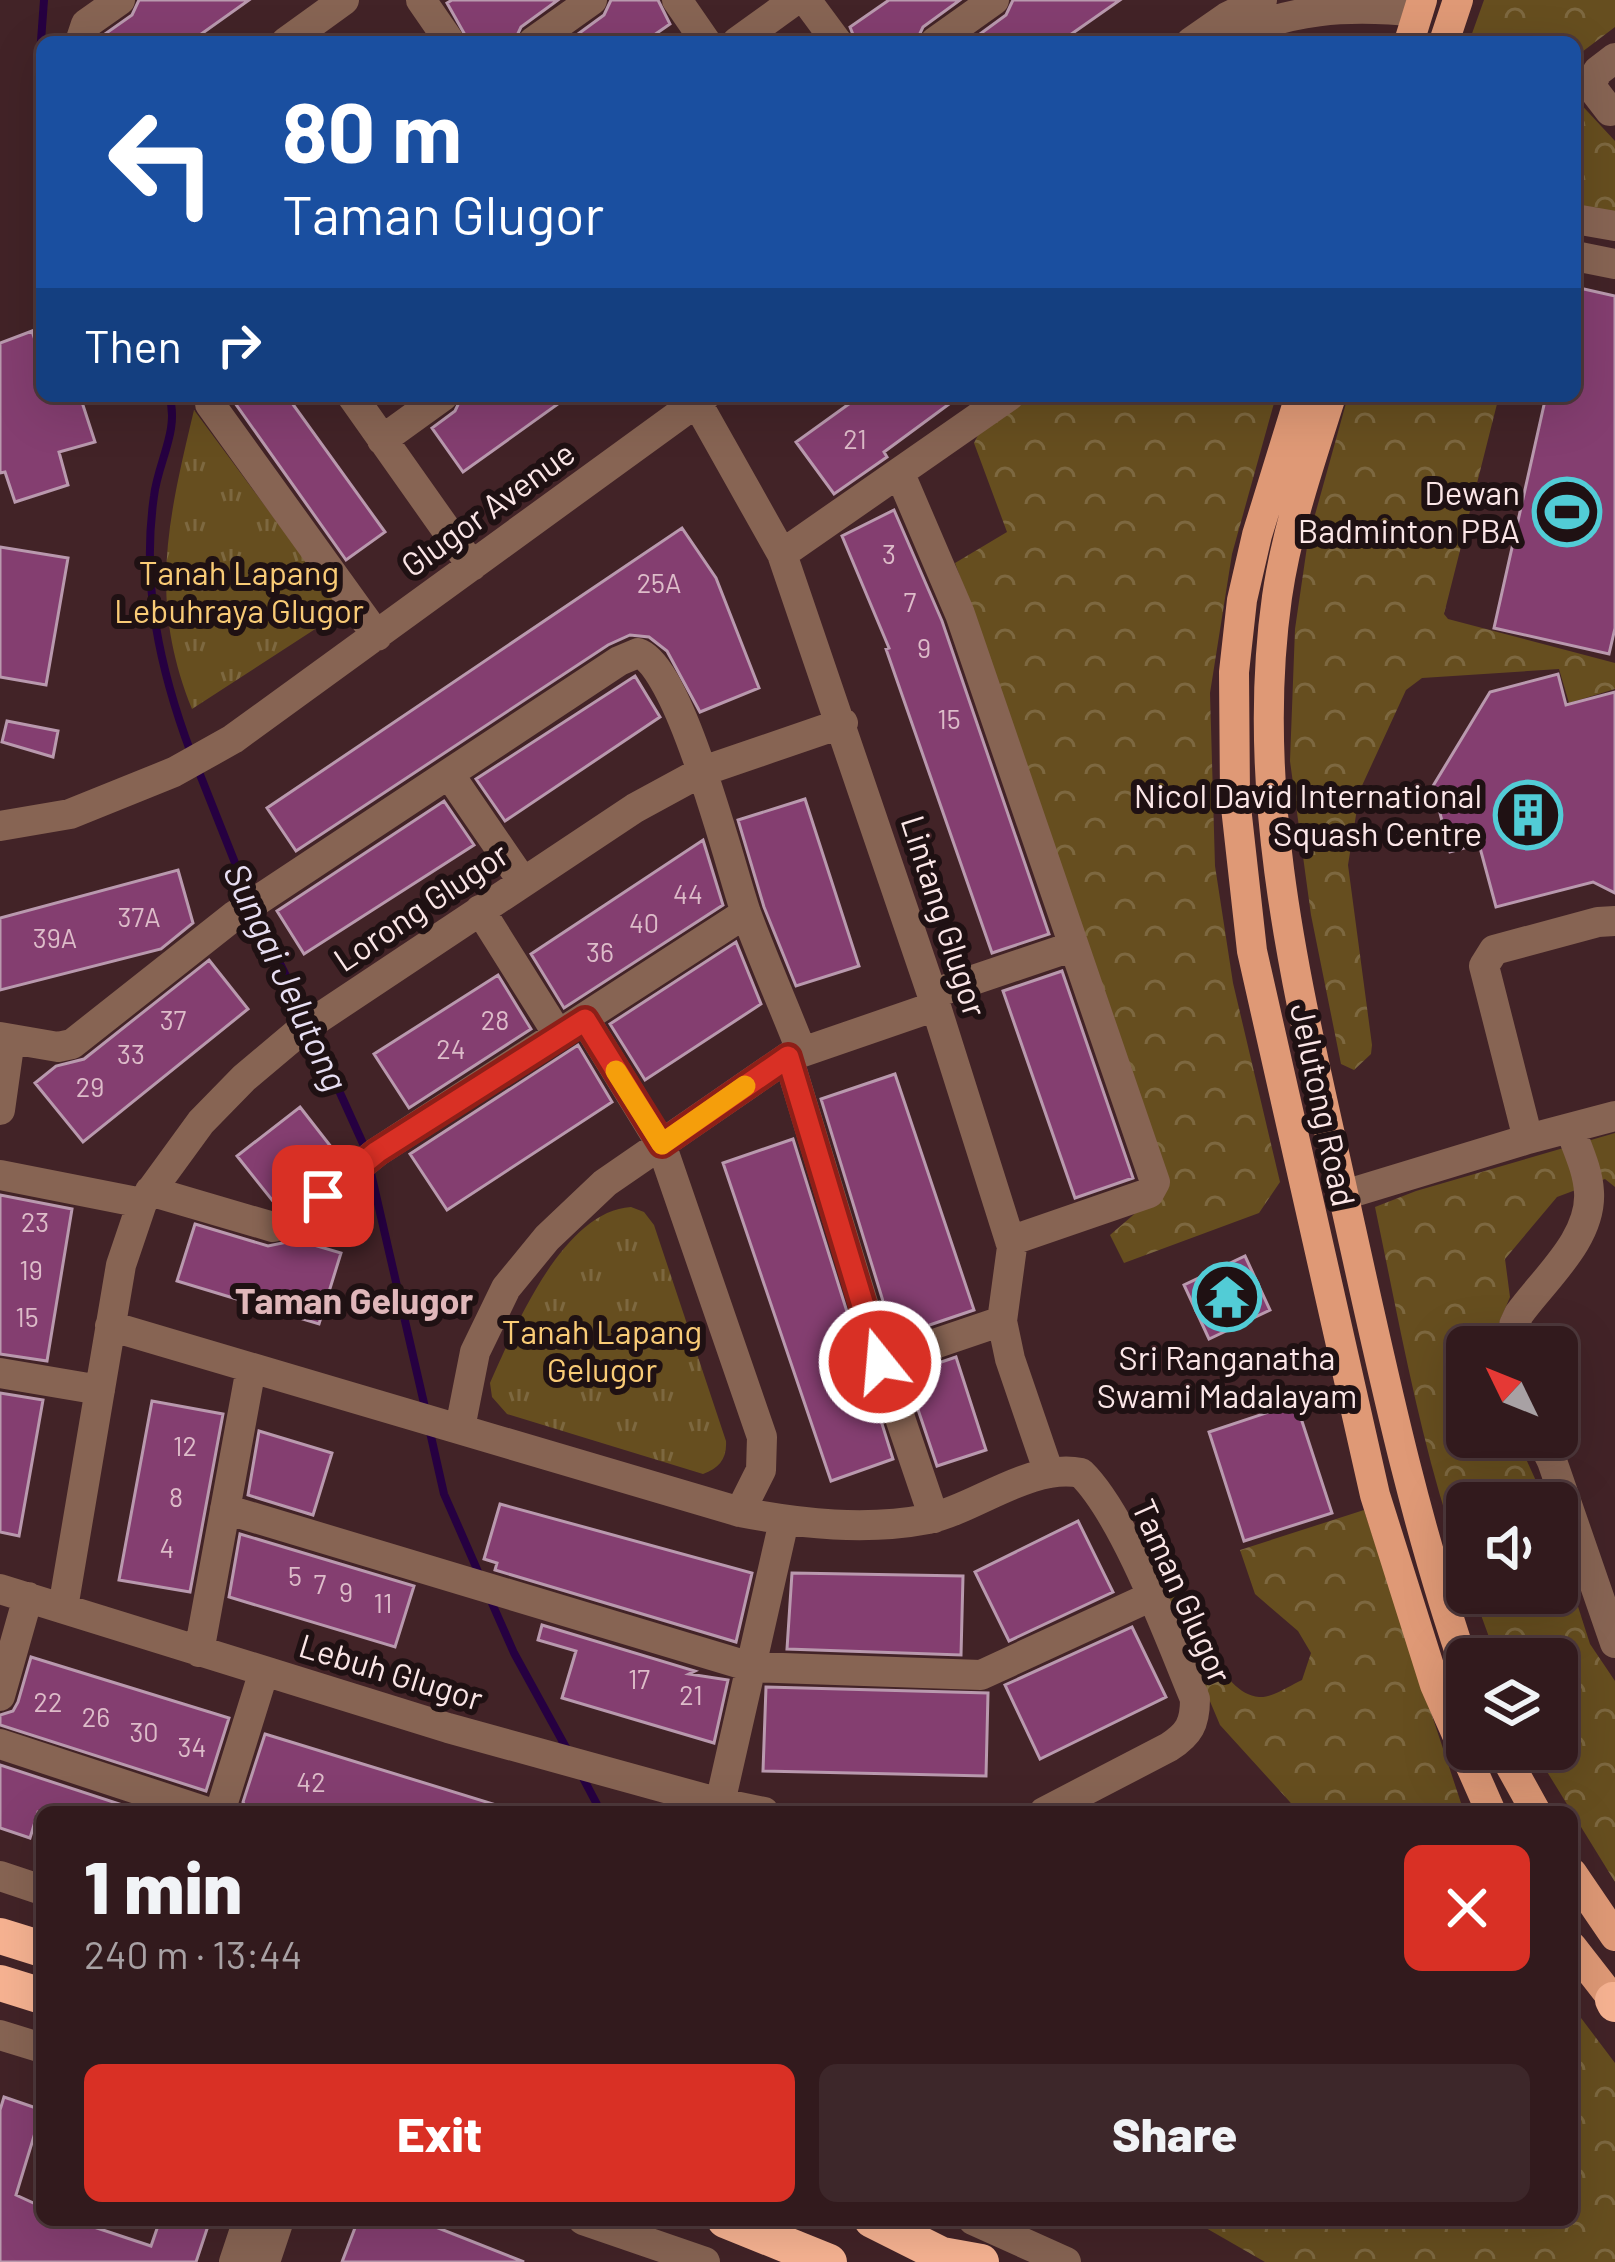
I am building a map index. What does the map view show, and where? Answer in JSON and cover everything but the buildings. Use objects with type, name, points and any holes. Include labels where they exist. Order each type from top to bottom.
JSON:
[{"type":"highway","points":[[0,1936],[36,1946]]},
{"type":"highway","points":[[0,1982],[36,1994]]},
{"type":"highway","points":[[740,2226],[829,2262]]},
{"type":"highway","points":[[883,2226],[944,2258],[980,2262]]},
{"type":"main road","points":[[1443,36],[1458,0]]},
{"type":"main road","points":[[1424,9],[1437,36]]},
{"type":"main road","name":"Jelutong Road","points":[[1298,402],[1257,535],[1242,601],[1234,672],[1235,798],[1252,951],[1375,1495],[1435,1685],[1488,1806]]},
{"type":"main road","name":"Jelutong Road","points":[[1329,402],[1294,513],[1277,597],[1269,740],[1284,917],[1420,1522],[1456,1638]]},
{"type":"main road","points":[[1513,1770],[1533,1806]]},
{"type":"main road","points":[[1578,1882],[1615,1936]]},
{"type":"main road","points":[[1578,1955],[1614,2002]]},
{"type":"street","points":[[82,36],[86,24],[120,0]]},
{"type":"street","points":[[294,36],[344,0]]},
{"type":"street","points":[[421,0],[446,36]]},
{"type":"street","points":[[541,36],[592,0]]},
{"type":"street","points":[[677,0],[702,36]]},
{"type":"street","points":[[745,36],[795,0]]},
{"type":"street","points":[[806,0],[833,36]]},
{"type":"street","points":[[943,36],[994,0]]},
{"type":"street","points":[[1199,36],[1262,0]]},
{"type":"street","points":[[1237,36],[1261,23],[1295,15],[1424,9]]},
{"type":"street","points":[[1610,111],[1590,85],[1598,71],[1615,58]]},
{"type":"street","points":[[1581,220],[1615,226]]},
{"type":"street","points":[[1581,257],[1615,264]]},
{"type":"street","points":[[210,402],[376,636]]},
{"type":"street","points":[[356,402],[472,566]]},
{"type":"street","points":[[382,440],[435,402]]},
{"type":"street","name":"Glugor Avenue","points":[[0,826],[70,814],[174,772],[233,739],[695,402]]},
{"type":"street","name":"Lintang Glugor","points":[[702,402],[782,554],[934,1000],[1010,1241],[1012,1260],[1002,1321],[1049,1473]]},
{"type":"street","points":[[782,554],[1001,402]]},
{"type":"street","points":[[900,474],[961,614],[1154,1188],[1010,1241]]},
{"type":"street","points":[[0,1110],[5,1038],[58,1047],[72,1044],[268,893],[619,661],[638,653],[652,659],[703,771],[795,1053],[880,1362],[934,1518]]},
{"type":"street","name":"Lorong Glugor","points":[[63,1608],[121,1265],[146,1197],[200,1122],[301,1030],[635,808],[703,771],[843,723]]},
{"type":"street","points":[[449,774],[523,882]]},
{"type":"street","points":[[480,910],[662,1144],[761,1437],[761,1470],[740,1512]]},
{"type":"street","points":[[0,1175],[146,1197],[273,1227],[291,1221],[366,1161],[746,913]]},
{"type":"street","points":[[1528,1139],[1484,966],[1487,958],[1494,950],[1615,921]]},
{"type":"street","points":[[453,1426],[475,1352],[506,1288],[547,1238],[605,1183],[795,1053],[1074,946]]},
{"type":"street","points":[[1344,1195],[1615,1116]]},
{"type":"street","points":[[1514,1326],[1571,1247],[1584,1218],[1590,1196],[1570,1128]]},
{"type":"street","points":[[880,1362],[1002,1321]]},
{"type":"street","points":[[110,1326],[740,1512],[784,1520],[892,1524],[934,1518],[1049,1473]]},
{"type":"street","points":[[199,1652],[251,1368]]},
{"type":"street","points":[[0,1373],[100,1390]]},
{"type":"street","points":[[1551,1458],[1615,1643]]},
{"type":"street","name":"Taman Glugor","points":[[1049,1473],[1081,1473],[1096,1488],[1196,1699],[1195,1718],[1187,1735],[1055,1806]]},
{"type":"street","points":[[225,1509],[751,1667],[981,1675],[1150,1597]]},
{"type":"street","points":[[720,1803],[784,1520]]},
{"type":"street","points":[[0,1696],[14,1593]]},
{"type":"street","name":"Lebuh Glugor","points":[[14,1593],[554,1758],[735,1806]]},
{"type":"street","points":[[222,1806],[264,1671]]},
{"type":"street","points":[[0,1744],[189,1806]]},
{"type":"street","points":[[0,1876],[36,1888]]},
{"type":"street","points":[[0,2035],[36,2046]]},
{"type":"street","points":[[234,2262],[246,2226]]},
{"type":"street","points":[[265,2262],[277,2226]]},
{"type":"street","points":[[600,2226],[705,2262]]},
{"type":"street","points":[[986,2226],[1066,2262]]},
{"type":"green space","points":[[1484,0],[1615,0],[1615,27],[1581,53],[1581,36],[1471,36]]},
{"type":"green space","points":[[1581,104],[1615,141],[1615,215],[1581,210]]},
{"type":"green space","points":[[1025,402],[1274,402],[1232,554],[1210,693],[1215,866],[1233,983],[1280,1182],[1259,1213],[1124,1263],[1110,1235],[1161,1191],[994,670],[955,563],[1007,532],[974,443],[978,435]]},
{"type":"green space","points":[[1346,402],[1497,402],[1444,614],[1448,619],[1615,663],[1615,689],[1569,703],[1559,669],[1422,678],[1406,690],[1360,790],[1348,865],[1372,1045],[1371,1054],[1354,1070],[1341,1064],[1311,915],[1290,761],[1295,629],[1308,540]]},
{"type":"green space","name":"Tanah Lapang Lebuhraya Glugor","points":[[194,410],[343,611],[192,709],[178,669],[166,595],[170,524]]},
{"type":"green space","points":[[1615,1133],[1615,1187],[1605,1179],[1557,1197],[1505,1259],[1510,1297],[1498,1326],[1446,1326],[1446,1458],[1526,1458],[1536,1482],[1446,1482],[1446,1515],[1425,1441],[1375,1207]]},
{"type":"green space","name":"Tanah Lapang Gelugor","points":[[631,1207],[644,1212],[654,1225],[726,1441],[721,1462],[703,1474],[507,1414],[492,1397],[490,1383],[512,1334],[562,1250],[606,1214]]},
{"type":"green space","points":[[1364,1510],[1446,1758],[1446,1770],[1450,1770],[1462,1806],[1294,1806],[1220,1725],[1165,1595],[1179,1587],[1221,1669],[1245,1693],[1259,1697],[1302,1680],[1311,1653],[1298,1631],[1255,1594],[1240,1550]]},
{"type":"green space","points":[[1578,1607],[1590,1644],[1615,1681],[1615,1882],[1578,1822],[1578,1806],[1568,1806],[1546,1770],[1578,1770],[1578,1638],[1489,1638],[1481,1614],[1578,1614]]},
{"type":"green space","points":[[1578,2014],[1615,2063],[1615,2262],[1265,2262],[1202,2226],[1578,2226]]},
{"type":"waterway","name":"Sungai Jelutong","points":[[41,36],[44,0]]},
{"type":"waterway","name":"Sungai Jelutong","points":[[170,402],[172,421],[156,483],[150,562],[162,659],[191,753]]},
{"type":"waterway","name":"Sungai Jelutong","points":[[197,767],[249,898]]},
{"type":"waterway","name":"Sungai Jelutong","points":[[255,912],[306,1017]]},
{"type":"waterway","name":"Sungai Jelutong","points":[[312,1031],[365,1148]]},
{"type":"waterway","name":"Sungai Jelutong","points":[[370,1169],[426,1412]]},
{"type":"waterway","name":"Sungai Jelutong","points":[[430,1432],[444,1494],[480,1576]]},
{"type":"waterway","name":"Sungai Jelutong","points":[[491,1601],[569,1753]]},
{"type":"waterway","name":"Sungai Jelutong","points":[[582,1776],[598,1806]]},
{"type":"slow traffic","points":[[616,1071],[662,1144],[745,1086]]},
{"type":"place","name":"Dewan Badminton PBA","points":[[1567,512]]},
{"type":"place","name":"Nicol David International Squash Centre","points":[[1528,815]]},
{"type":"place","name":"Sri Ranganatha Swami Madalayam","points":[[1227,1297]]},
{"type":"district","name":"Taman Gelugor","points":[[354,1301]]},
{"type":"route","points":[[323,1196],[377,1152],[585,1020],[662,1144],[788,1057],[880,1362]]}]
